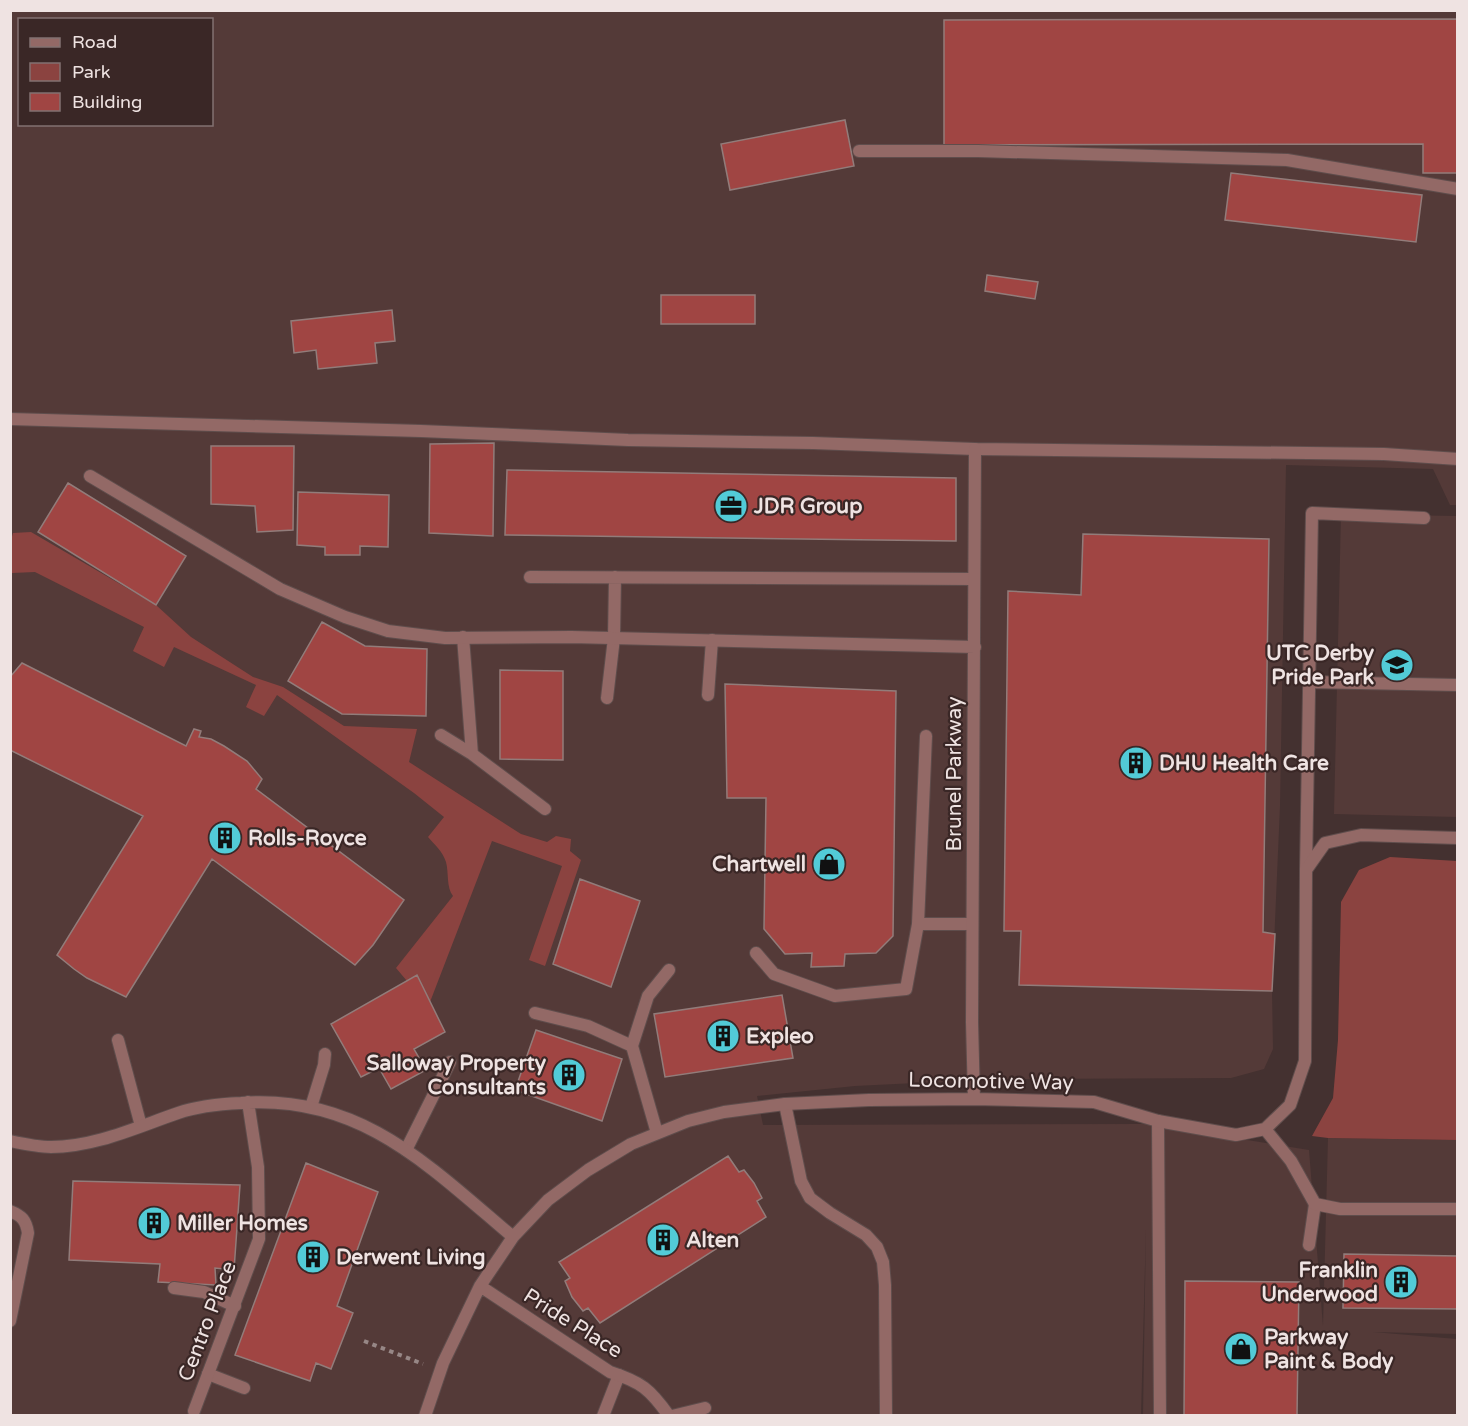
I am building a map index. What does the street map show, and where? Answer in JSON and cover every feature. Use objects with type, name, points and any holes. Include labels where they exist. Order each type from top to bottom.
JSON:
[{"type":"street","points":[[859,151],[978,151],[1287,160],[1458,189]]},
{"type":"street","points":[[10,419],[421,430],[628,440],[813,442],[975,449],[1373,453],[1458,459]]},
{"type":"street","name":"Brunel Parkway","points":[[974,1099],[972,924],[975,449]]},
{"type":"street","points":[[90,476],[280,589],[345,617],[388,631],[445,638],[614,638],[975,647]]},
{"type":"street","points":[[1309,1245],[1315,1204],[1292,1161],[1265,1129],[1290,1105],[1305,1061],[1312,513],[1424,518]]},
{"type":"street","points":[[530,577],[975,579]]},
{"type":"street","points":[[607,698],[614,638],[615,577]]},
{"type":"street","points":[[463,637],[472,754]]},
{"type":"street","points":[[708,695],[712,640]]},
{"type":"street","points":[[1309,682],[1458,685]]},
{"type":"street","points":[[441,735],[472,754],[545,809]]},
{"type":"street","points":[[756,953],[774,974],[835,996],[906,989],[918,924],[926,736]]},
{"type":"street","points":[[1306,870],[1325,843],[1361,835],[1458,838]]},
{"type":"street","points":[[918,924],[972,924]]},
{"type":"street","points":[[657,1132],[632,1046],[648,996],[669,970]]},
{"type":"street","points":[[535,1013],[588,1026],[632,1046]]},
{"type":"street","points":[[118,1040],[141,1126]]},
{"type":"street","points":[[311,1107],[326,1054]]},
{"type":"street","points":[[406,1150],[450,1062]]},
{"type":"street","name":"Locomotive Way","points":[[425,1416],[440,1370],[480,1286],[513,1237],[548,1200],[610,1155],[657,1132],[688,1121],[724,1112],[785,1104],[974,1099],[1094,1102],[1158,1121],[1236,1135],[1265,1129]]},
{"type":"street","name":"Centro Place","points":[[194,1414],[259,1239],[258,1167],[248,1102]]},
{"type":"street","points":[[10,1141],[60,1147],[93,1141],[205,1106],[282,1102],[311,1107],[374,1129],[406,1150],[513,1237]]},
{"type":"street","points":[[785,1104],[801,1181],[810,1198],[866,1235],[876,1247],[883,1262],[886,1416]]},
{"type":"street","points":[[1158,1121],[1160,1416]]},
{"type":"street","points":[[1315,1204],[1340,1209],[1458,1209]]},
{"type":"street","points":[[10,1211],[22,1217],[27,1223],[28,1233],[10,1321]]},
{"type":"street","name":"Pride Place","points":[[480,1286],[610,1372],[632,1378],[653,1394],[671,1416]]},
{"type":"street","points":[[174,1288],[204,1292],[235,1306]]},
{"type":"street","points":[[208,1374],[244,1388]]},
{"type":"street","points":[[603,1416],[619,1375]]},
{"type":"street","points":[[671,1416],[705,1408]]},
{"type":"path","points":[[364,1341],[440,1370]]},
{"type":"shaded area","points":[[10,11],[1457,11],[1457,505],[1450,505],[1433,469],[1286,465],[1280,806],[1272,991],[1273,1049],[1264,1069],[1231,1078],[997,1079],[855,1086],[757,1096],[763,1125],[1148,1124],[1309,1150],[1323,1326],[1328,1138],[1457,1140],[1457,1334],[1373,1332],[1457,1339],[1457,1415],[1143,1415],[1146,1228],[1141,1415],[11,1415]]},
{"type":"shaded area","name":"UTC Derby Pride Park","points":[[1341,514],[1457,516],[1457,817],[1334,814]]},
{"type":"green space","points":[[31,532],[156,605],[191,637],[253,677],[283,687],[344,726],[417,729],[409,762],[521,834],[547,842],[556,836],[571,839],[570,851],[581,860],[545,966],[529,960],[562,866],[492,841],[430,1002],[417,976],[407,981],[396,968],[453,896],[449,888],[445,858],[428,837],[444,817],[277,695],[264,716],[246,707],[256,685],[174,647],[164,667],[133,651],[144,627],[35,572],[12,573],[11,575],[13,533]]},
{"type":"green space","points":[[1390,857],[1457,861],[1457,1140],[1312,1136],[1333,1098],[1338,1040],[1341,902],[1359,870]]},
{"type":"building","points":[[1458,19],[1458,173],[1423,173],[1423,144],[944,145],[944,20]]},
{"type":"building","points":[[845,120],[854,166],[730,190],[721,144]]},
{"type":"building","points":[[1231,173],[1422,195],[1416,242],[1225,220]]},
{"type":"building","points":[[987,275],[1038,282],[1035,299],[985,291]]},
{"type":"building","points":[[661,295],[755,295],[755,324],[661,324]]},
{"type":"building","points":[[392,310],[395,341],[375,343],[377,363],[318,369],[316,350],[294,353],[291,321]]},
{"type":"building","points":[[494,443],[493,536],[429,533],[430,444]]},
{"type":"building","points":[[211,446],[294,446],[293,530],[257,532],[255,506],[211,504]]},
{"type":"building","name":"JDR Group","points":[[507,470],[956,478],[956,541],[505,535]]},
{"type":"building","points":[[68,483],[186,556],[156,605],[38,532]]},
{"type":"building","points":[[298,492],[389,495],[388,547],[360,546],[360,555],[325,555],[325,547],[297,545]]},
{"type":"building","name":"DHU Health Care","points":[[1083,534],[1269,539],[1263,932],[1275,934],[1272,991],[1019,985],[1021,931],[1004,931],[1008,591],[1081,595]]},
{"type":"building","points":[[322,622],[365,646],[427,649],[426,716],[342,714],[288,681]]},
{"type":"building","name":"Rolls-Royce","points":[[22,663],[186,746],[194,729],[201,731],[199,737],[211,739],[247,761],[262,779],[256,789],[404,900],[373,945],[355,965],[212,859],[126,997],[74,969],[57,955],[143,816],[10,750],[10,677]]},
{"type":"building","points":[[500,670],[563,671],[563,760],[500,759]]},
{"type":"building","name":"Chartwell","points":[[725,684],[896,691],[893,936],[876,953],[845,954],[844,966],[811,967],[812,953],[785,954],[764,929],[766,798],[727,798]]},
{"type":"building","points":[[580,879],[640,901],[611,987],[553,964]]},
{"type":"building","points":[[417,975],[445,1032],[414,1049],[426,1070],[391,1089],[379,1068],[361,1077],[331,1024]]},
{"type":"building","name":"Expleo","points":[[782,995],[793,1058],[665,1077],[654,1014]]},
{"type":"building","name":"Salloway Property Consultants","points":[[536,1030],[622,1059],[602,1121],[515,1090]]},
{"type":"building","name":"Alten","points":[[728,1156],[739,1172],[744,1170],[754,1183],[762,1198],[757,1201],[766,1217],[600,1323],[588,1308],[583,1311],[572,1297],[565,1281],[570,1278],[559,1262]]},
{"type":"building","name":"Derwent Living","points":[[306,1163],[378,1192],[337,1306],[353,1313],[331,1369],[316,1363],[310,1381],[235,1355]]},
{"type":"building","name":"Miller Homes","points":[[73,1181],[240,1185],[234,1270],[215,1268],[216,1285],[158,1282],[160,1264],[69,1260]]},
{"type":"building","name":"Franklin Underwood","points":[[1344,1254],[1458,1256],[1458,1309],[1343,1308]]},
{"type":"building","name":"Parkway Paint & Body","points":[[1185,1281],[1299,1282],[1297,1416],[1184,1416]]},
{"type":"place","name":"JDR Group","points":[[731,506]]},
{"type":"place","name":"UTC Derby Pride Park","points":[[1397,665]]},
{"type":"place","name":"DHU Health Care","points":[[1136,763]]},
{"type":"place","name":"Rolls-Royce","points":[[225,838]]},
{"type":"place","name":"Chartwell","points":[[829,864]]},
{"type":"place","name":"Expleo","points":[[723,1036]]},
{"type":"place","name":"Salloway Property Consultants","points":[[569,1075]]},
{"type":"place","name":"Miller Homes","points":[[154,1223]]},
{"type":"place","name":"Alten","points":[[663,1240]]},
{"type":"place","name":"Derwent Living","points":[[313,1257]]},
{"type":"place","name":"Franklin Underwood","points":[[1401,1282]]},
{"type":"place","name":"Parkway Paint & Body","points":[[1241,1349]]}]
